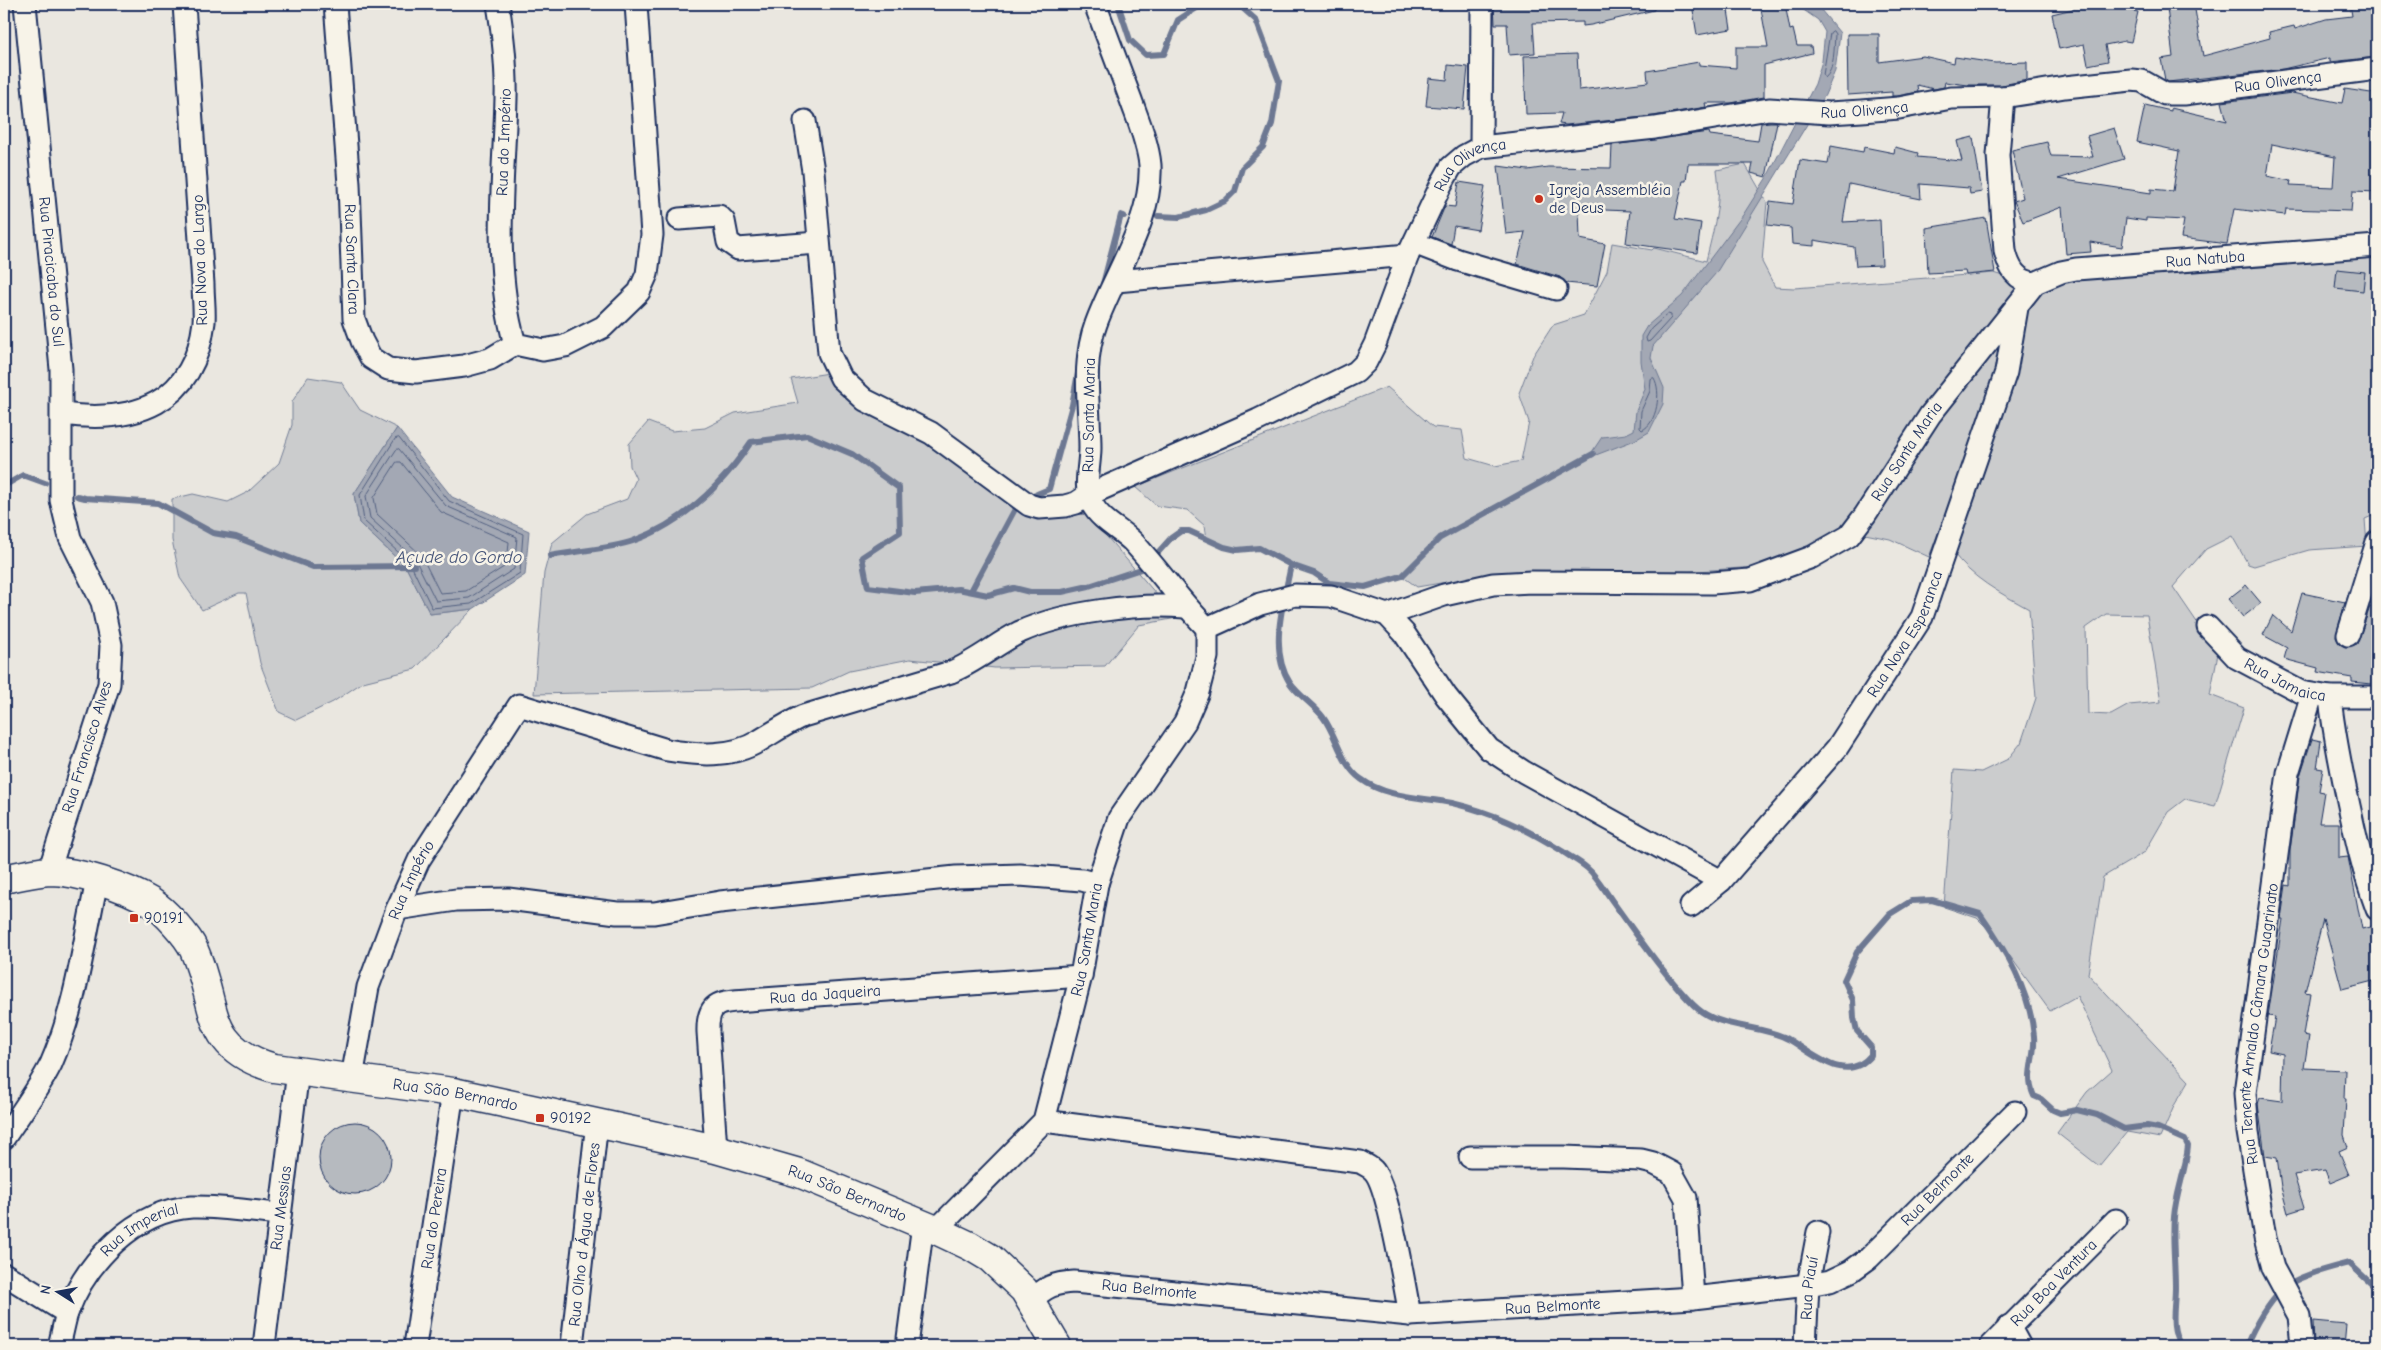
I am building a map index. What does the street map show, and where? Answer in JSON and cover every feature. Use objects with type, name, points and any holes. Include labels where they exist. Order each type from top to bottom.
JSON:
[{"type":"street","name":"Rua Piracicaba do Sul","points":[[25,4],[61,368],[61,500],[70,538]]},
{"type":"street","name":"Rua Nova do Largo","points":[[62,414],[87,418],[117,414],[146,408],[165,398],[185,380],[201,340],[204,320],[203,284],[184,4]]},
{"type":"street","name":"Rua Santa Clara","points":[[335,4],[349,184],[354,319],[362,341],[371,358],[388,369],[416,372],[464,366],[490,360],[515,344]]},
{"type":"street","name":"Rua do Império","points":[[498,4],[506,72],[501,197],[502,282],[515,344]]},
{"type":"street","points":[[515,344],[543,350],[565,346],[602,327],[640,292],[647,274],[652,236],[636,4]]},
{"type":"street","name":"Rua Santa Maria","points":[[1088,495],[1090,448],[1087,392],[1089,355],[1095,325],[1116,281],[1146,203],[1150,163],[1142,131],[1095,4]]},
{"type":"street","points":[[1481,147],[1482,4]]},
{"type":"street","name":"Rua Olivença","points":[[806,121],[813,171],[829,353],[841,378],[865,400],[931,433],[1029,505],[1039,508],[1076,503],[1088,495],[1258,420],[1356,372],[1366,362],[1375,344],[1411,249],[1430,205],[1451,167],[1464,156],[1481,147],[1655,128],[1769,109],[1824,112],[1899,108],[1952,98],[2003,97],[2065,87],[2131,80],[2142,81],[2165,94],[2184,94],[2377,69]]},
{"type":"street","points":[[2003,97],[1998,156],[2005,251],[2008,264],[2013,273],[2021,279],[2035,283]]},
{"type":"street","points":[[679,220],[719,216],[724,221],[728,242],[738,249],[818,243]]},
{"type":"street","name":"Rua Natuba","points":[[2035,283],[2062,272],[2076,269],[2377,246]]},
{"type":"street","points":[[1116,281],[1411,249],[1458,260],[1556,289]]},
{"type":"street","name":"Rua Santa Maria","points":[[1387,615],[1444,595],[1493,584],[1531,582],[1712,583],[1750,580],[1812,557],[1849,536],[1865,515],[1930,415],[2035,283]]},
{"type":"street","name":"Rua Nova Esperanca","points":[[1691,906],[1721,880],[1837,748],[1922,617],[2006,372],[2017,307]]},
{"type":"street","points":[[1088,495],[1101,516],[1141,551],[1159,571],[1185,607],[1206,628],[1271,601],[1295,595],[1331,596],[1387,615],[1404,633],[1457,711],[1489,749],[1524,772],[1721,880]]},
{"type":"street","name":"Rua Francisco Alves","points":[[49,871],[108,684],[111,645],[102,602],[70,538]]},
{"type":"street","points":[[2348,635],[2377,542]]},
{"type":"street","name":"Rua Império","points":[[352,1078],[368,987],[397,909],[419,860],[519,705],[667,750],[689,754],[728,752],[758,742],[780,726],[803,716],[950,672],[970,664],[1019,633],[1049,621],[1155,604],[1185,607]]},
{"type":"street","name":"Rua Jamaica","points":[[2208,627],[2237,658],[2273,679],[2321,696],[2377,697]]},
{"type":"street","name":"Rua Santa Maria","points":[[1044,1121],[1081,976],[1097,884],[1119,818],[1185,722],[1198,692],[1207,657],[1206,628]]},
{"type":"street","points":[[2321,696],[2333,730],[2365,877],[2377,909]]},
{"type":"street","name":"Rua Tenente Arnaldo Câmara Guagrinato","points":[[2302,1346],[2299,1316],[2291,1298],[2273,1268],[2265,1238],[2248,1132],[2245,1092],[2251,1036],[2288,773],[2321,696]]},
{"type":"street","name":"Rua São Bernardo","points":[[4,878],[49,871],[67,873],[120,888],[152,903],[175,924],[193,948],[206,981],[211,1007],[228,1044],[253,1062],[298,1071],[452,1092],[716,1149],[799,1173],[895,1215],[929,1227],[970,1246],[990,1258],[1007,1272],[1031,1301],[1057,1346]]},
{"type":"street","points":[[397,909],[456,900],[508,899],[617,913],[654,913],[720,902],[956,877],[1020,875],[1082,880],[1097,884]]},
{"type":"street","points":[[4,1138],[31,1099],[51,1063],[69,1010],[97,881]]},
{"type":"street","name":"Rua da Jaqueira","points":[[716,1149],[708,1032],[708,1018],[713,1007],[724,1002],[1081,976]]},
{"type":"street","name":"Rua Messias","points":[[264,1346],[298,1071]]},
{"type":"street","name":"Rua do Pereira","points":[[415,1346],[452,1092]]},
{"type":"street","name":"Rua Belmonte","points":[[1031,1301],[1042,1289],[1054,1283],[1074,1282],[1410,1315],[1693,1298],[1830,1281],[1851,1271],[1870,1258],[2015,1112]]},
{"type":"street","points":[[907,1346],[929,1227],[1044,1121],[1360,1162],[1374,1171],[1381,1186],[1389,1212],[1410,1315]]},
{"type":"street","name":"Rua Olho d Água de Flores","points":[[572,1346],[597,1122]]},
{"type":"street","points":[[1470,1157],[1564,1157],[1641,1160],[1664,1168],[1679,1183],[1686,1198],[1693,1298]]},
{"type":"street","name":"Rua Imperial","points":[[60,1346],[67,1313],[90,1271],[114,1243],[138,1225],[161,1214],[192,1207],[280,1214]]},
{"type":"street","name":"Rua Boa Ventura","points":[[1991,1346],[2116,1220]]},
{"type":"street","name":"Rua Piauí","points":[[1804,1346],[1808,1285],[1818,1232]]},
{"type":"street","points":[[4,1274],[67,1313]]},
{"type":"street","points":[[2010,1326],[2020,1346]]},
{"type":"shaded area","points":[[1745,164],[1767,202],[1762,262],[1775,287],[1794,288],[1994,273],[2007,277],[2023,292],[1848,527],[1817,547],[1756,567],[1682,572],[1489,575],[1417,587],[1402,576],[1365,587],[1329,583],[1314,573],[1291,565],[1259,548],[1237,550],[1224,547],[1207,539],[1205,526],[1187,510],[1157,506],[1135,487],[1387,387],[1433,427],[1462,430],[1467,458],[1495,466],[1521,461],[1529,422],[1519,393],[1533,356],[1553,325],[1584,315],[1607,271],[1612,243],[1652,250],[1654,248],[1706,261],[1718,205],[1717,170]]},
{"type":"shaded area","points":[[2377,253],[2377,514],[2365,519],[2367,546],[2309,550],[2254,566],[2248,564],[2232,536],[2206,549],[2173,587],[2218,653],[2210,695],[2244,708],[2215,806],[2185,799],[2168,812],[2145,852],[2103,877],[2088,974],[2189,1081],[2175,1104],[2160,1138],[2127,1132],[2099,1166],[2057,1133],[2087,1092],[2112,1070],[2077,996],[2050,1011],[1996,937],[1977,918],[1944,907],[1954,770],[1981,772],[2008,759],[2021,743],[2036,698],[2029,609],[1977,577],[1952,551],[2021,312],[2034,296],[2072,275],[2186,271]],"holes":[[[2106,614],[2147,615],[2161,702],[2129,705],[2111,715],[2088,714],[2086,628]]]},
{"type":"shaded area","points":[[2011,320],[1997,379],[1929,557],[1890,539],[1860,533],[1929,425]]},
{"type":"shaded area","points":[[829,373],[836,388],[926,438],[985,485],[1071,513],[1088,515],[1177,618],[1139,625],[1105,666],[995,668],[910,659],[849,671],[812,688],[534,694],[544,573],[552,543],[587,514],[627,499],[636,479],[630,466],[629,444],[648,422],[672,431],[705,428],[735,413],[798,403],[791,379]]},
{"type":"shaded area","points":[[308,377],[341,382],[360,410],[397,428],[354,494],[359,523],[406,567],[430,614],[473,609],[415,669],[363,682],[333,702],[296,720],[279,712],[260,663],[246,593],[239,593],[202,610],[180,578],[172,540],[172,499],[193,494],[228,502],[248,492],[279,463],[292,425],[292,402]]},
{"type":"water","points":[[1795,4],[1816,4],[1840,33],[1835,71],[1825,95],[1716,273],[1653,346],[1651,358],[1664,388],[1663,404],[1649,432],[1635,440],[1588,458],[1602,437],[1626,434],[1634,430],[1636,411],[1645,389],[1641,361],[1641,336],[1647,326],[1682,296],[1743,215],[1767,177],[1815,84],[1822,61],[1825,32],[1818,20]]},
{"type":"water","name":"Açude do Gordo","points":[[397,428],[452,497],[529,531],[525,575],[473,609],[430,614],[406,567],[359,523],[354,494]]},
{"type":"building","points":[[1494,4],[1654,4],[1654,10],[1583,26],[1583,22],[1533,23],[1535,53],[1509,55],[1507,24],[1495,24]]},
{"type":"building","points":[[1692,4],[1727,4],[1731,29],[1697,35]]},
{"type":"building","points":[[1760,4],[1785,4],[1790,30],[1793,29],[1797,46],[1811,46],[1812,53],[1764,65],[1764,97],[1731,103],[1705,103],[1706,107],[1653,116],[1566,125],[1559,124],[1562,113],[1526,114],[1524,56],[1577,54],[1579,90],[1648,82],[1647,71],[1699,62],[1699,65],[1736,68],[1736,47],[1768,47]]},
{"type":"building","points":[[2073,4],[2101,4],[2138,12],[2131,42],[2125,41],[2105,45],[2108,61],[2088,65],[2084,44],[2059,49],[2052,14],[2073,9]]},
{"type":"building","points":[[2194,4],[2203,56],[2270,38],[2269,32],[2294,26],[2295,29],[2326,19],[2352,16],[2350,4],[2377,4],[2377,57],[2330,62],[2330,58],[2283,69],[2168,82],[2165,80],[2161,59],[2173,57],[2167,8]]},
{"type":"building","points":[[1847,34],[1879,34],[1879,62],[1923,56],[1954,63],[1955,57],[1995,63],[2027,62],[2027,80],[2002,85],[1968,85],[1945,82],[1944,87],[1934,89],[1917,85],[1918,92],[1897,96],[1892,96],[1892,92],[1848,95]]},
{"type":"building","points":[[1448,65],[1468,67],[1464,109],[1426,106],[1429,78],[1447,80]]},
{"type":"building","points":[[2345,89],[2377,94],[2377,192],[2353,191],[2351,211],[2286,209],[2285,215],[2234,209],[2227,244],[2181,238],[2184,220],[2146,218],[2146,221],[2126,218],[2122,247],[2090,242],[2091,252],[2066,254],[2062,207],[2023,222],[2014,201],[2023,198],[2012,150],[2047,142],[2051,156],[2093,157],[2087,136],[2114,128],[2124,159],[2058,179],[2151,193],[2151,189],[2173,191],[2179,151],[2137,142],[2145,105],[2171,111],[2171,108],[2227,121],[2222,102],[2292,93],[2342,103]],"holes":[[[2272,144],[2335,157],[2333,187],[2290,185],[2291,181],[2267,176]]]},
{"type":"building","points":[[1777,122],[1766,177],[1751,173],[1753,164],[1688,164],[1686,181],[1683,181],[1675,219],[1701,223],[1697,253],[1626,243],[1630,211],[1579,209],[1580,239],[1605,244],[1597,286],[1566,283],[1560,277],[1517,264],[1525,232],[1506,234],[1498,166],[1528,170],[1548,167],[1611,168],[1612,145],[1709,132],[1710,135],[1758,141],[1761,123]]},
{"type":"building","points":[[1973,137],[1982,192],[1970,194],[1969,188],[1920,184],[1921,199],[1849,184],[1843,222],[1880,220],[1882,265],[1856,266],[1854,247],[1814,240],[1814,246],[1792,244],[1791,228],[1767,225],[1770,201],[1793,204],[1800,160],[1828,164],[1831,146],[1863,152],[1864,147],[1894,153],[1895,147],[1918,153],[1917,157],[1962,161],[1957,141]]},
{"type":"building","points":[[1459,182],[1485,186],[1478,230],[1454,226],[1451,244],[1432,237],[1445,206],[1455,207]]},
{"type":"building","points":[[1986,218],[1995,272],[1966,275],[1965,271],[1928,273],[1926,228]]},
{"type":"building","points":[[2337,269],[2365,272],[2363,291],[2335,288]]},
{"type":"building","points":[[2246,585],[2261,603],[2243,617],[2228,599]]},
{"type":"building","points":[[2302,593],[2345,602],[2336,637],[2339,643],[2345,647],[2357,644],[2370,607],[2377,608],[2377,668],[2373,668],[2371,684],[2352,682],[2352,678],[2317,672],[2318,668],[2284,659],[2287,648],[2263,635],[2273,615],[2291,631]]},
{"type":"building","points":[[2312,739],[2321,741],[2317,768],[2323,769],[2319,791],[2324,792],[2319,823],[2339,823],[2339,858],[2348,857],[2362,929],[2377,925],[2377,946],[2372,947],[2377,966],[2377,980],[2342,989],[2323,919],[2305,992],[2310,993],[2303,1035],[2309,1036],[2304,1068],[2345,1070],[2344,1135],[2348,1147],[2339,1151],[2349,1175],[2330,1183],[2325,1170],[2294,1175],[2304,1208],[2288,1213],[2281,1187],[2277,1158],[2265,1156],[2258,1104],[2260,1098],[2282,1101],[2283,1054],[2269,1051],[2275,1017],[2268,1016],[2283,919],[2281,919],[2286,885],[2290,886],[2290,851],[2300,776]]},
{"type":"building","points":[[355,1122],[375,1128],[385,1138],[391,1158],[385,1178],[375,1188],[355,1194],[335,1188],[325,1178],[319,1158],[325,1138],[335,1128]]},
{"type":"building","points":[[2313,1321],[2346,1324],[2344,1346],[2314,1346]]},
{"type":"waterway","points":[[1118,4],[1130,40],[1146,55],[1164,54],[1178,20],[1203,4]]},
{"type":"waterway","points":[[1158,216],[1179,217],[1206,210],[1225,201],[1235,191],[1242,168],[1263,147],[1272,124],[1279,81],[1256,20],[1238,4]]},
{"type":"waterway","points":[[1103,284],[1121,215],[1124,216]]},
{"type":"waterway","points":[[1037,494],[1049,489],[1072,405],[1078,373]]},
{"type":"waterway","points":[[550,556],[614,546],[633,541],[651,533],[685,513],[700,501],[740,458],[751,442],[807,435],[852,454],[899,488],[900,532],[862,557],[868,587],[915,593],[958,589],[988,595],[1014,588],[1030,592],[1062,592],[1089,586],[1144,568],[1171,538],[1181,531],[1189,531],[1224,547],[1237,550],[1259,548],[1291,565],[1314,573],[1329,583],[1365,587],[1402,576],[1440,538],[1593,454]]},
{"type":"waterway","points":[[4,486],[23,475],[45,483]]},
{"type":"waterway","points":[[77,496],[158,503],[213,533],[236,537],[313,567],[414,566]]},
{"type":"waterway","points":[[971,591],[1014,511]]},
{"type":"waterway","points":[[1291,565],[1280,625],[1279,641],[1283,670],[1294,688],[1323,717],[1354,773],[1382,790],[1405,796],[1452,803],[1509,822],[1535,835],[1581,863],[1598,879],[1644,946],[1669,978],[1686,998],[1702,1012],[1722,1021],[1778,1035],[1830,1064],[1851,1068],[1861,1064],[1871,1055],[1871,1047],[1857,1031],[1853,1000],[1844,980],[1857,952],[1890,914],[1911,901],[1932,900],[1980,914],[1999,942],[2015,972],[2028,1003],[2034,1036],[2030,1074],[2031,1088],[2034,1096],[2060,1113],[2077,1110],[2097,1115],[2124,1129],[2147,1126],[2158,1128],[2185,1140],[2188,1146],[2173,1226],[2174,1324],[2177,1339],[2181,1346]]},
{"type":"waterway","points":[[2246,1346],[2270,1302],[2287,1285],[2304,1277],[2349,1263],[2377,1289]]},
{"type":"place","name":"Igreja Assembléia de Deus","points":[[1539,199]]},
{"type":"place","name":"90191","points":[[134,918]]},
{"type":"place","name":"90192","points":[[540,1118]]}]
